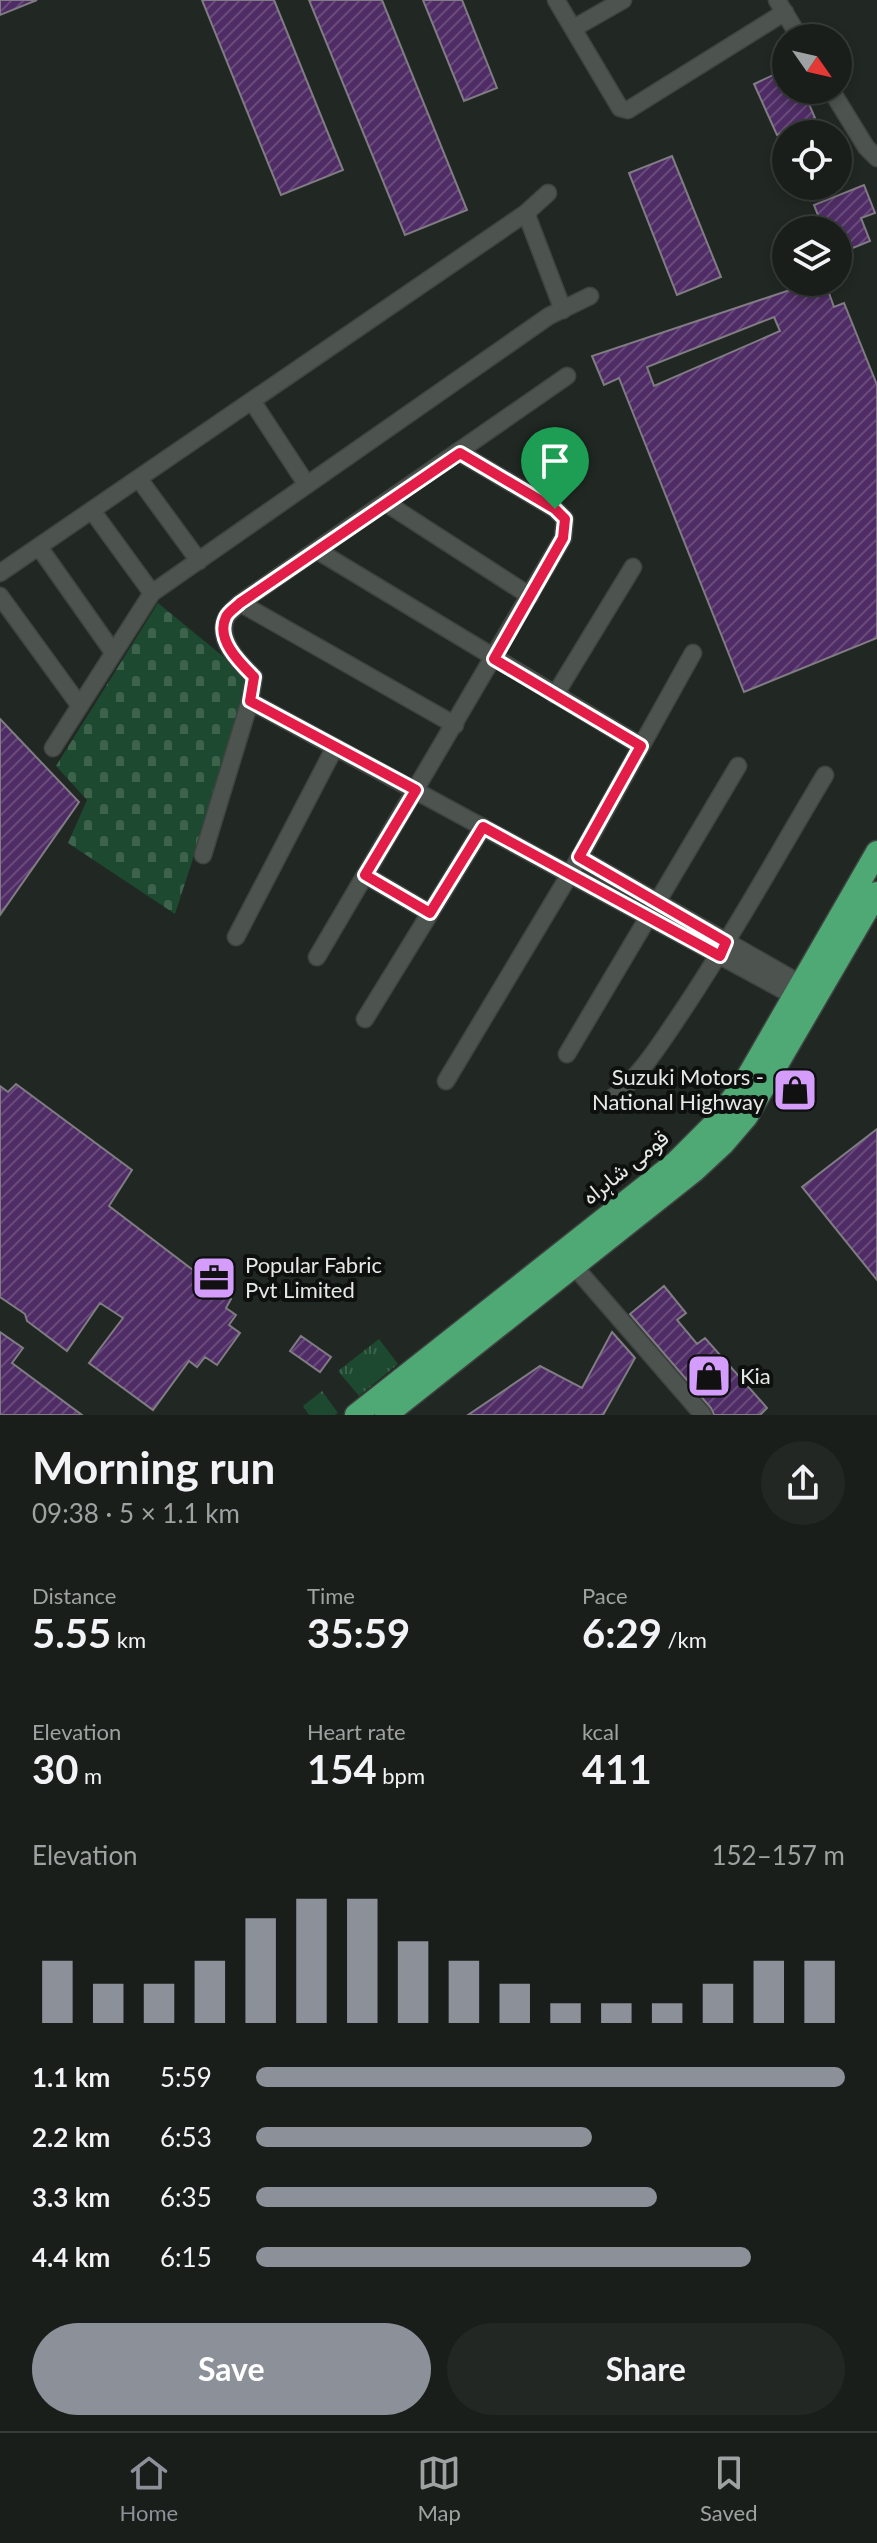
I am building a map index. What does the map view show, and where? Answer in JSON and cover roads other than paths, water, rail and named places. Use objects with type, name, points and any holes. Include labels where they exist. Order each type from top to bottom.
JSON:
[{"type":"highway","name":"قومی شاہراہ","points":[[356,1415],[675,1163],[713,1125],[744,1083],[877,852]]},
{"type":"highway","name":"قومی شاہراہ","points":[[386,1415],[694,1171],[723,1144],[747,1116],[877,893]]},
{"type":"street","points":[[556,0],[620,108],[628,110],[781,6],[792,24]]},
{"type":"street","points":[[574,28],[623,0]]},
{"type":"street","points":[[840,104],[866,147],[877,158]]},
{"type":"street","points":[[0,573],[526,213],[548,193]]},
{"type":"street","points":[[526,213],[563,310]]},
{"type":"street","points":[[53,748],[152,593],[549,316],[590,296]]},
{"type":"street","points":[[203,855],[250,701],[254,677],[236,660],[224,635],[226,617],[240,603],[567,376]]},
{"type":"street","points":[[252,401],[307,485]]},
{"type":"street","points":[[317,957],[563,538],[565,519],[555,509],[460,453]]},
{"type":"street","points":[[139,479],[199,561]]},
{"type":"street","points":[[386,503],[530,596]]},
{"type":"street","points":[[93,512],[152,593]]},
{"type":"street","points":[[39,547],[113,652]]},
{"type":"street","points":[[318,551],[641,746]]},
{"type":"street","points":[[555,695],[633,567]]},
{"type":"street","points":[[0,596],[80,706]]},
{"type":"street","points":[[240,603],[455,725]]},
{"type":"street","points":[[446,1081],[570,874],[693,653]]},
{"type":"street","points":[[250,701],[649,917],[723,949],[797,990]]},
{"type":"street","points":[[236,937],[335,747]]},
{"type":"street","points":[[567,1054],[738,766]]},
{"type":"street","points":[[606,1103],[626,1088],[651,1058],[723,949],[825,775]]},
{"type":"street","points":[[365,1019],[483,827]]},
{"type":"street","points":[[579,857],[658,901],[723,949]]},
{"type":"street","points":[[365,875],[430,913]]},
{"type":"street","points":[[574,1266],[703,1415]]},
{"type":"place","name":"Suzuki Motors - National Highway","points":[[795,1090]]},
{"type":"place","name":"Popular Fabric Pvt Limited","points":[[214,1278]]},
{"type":"place","name":"Kia","points":[[709,1376]]}]
